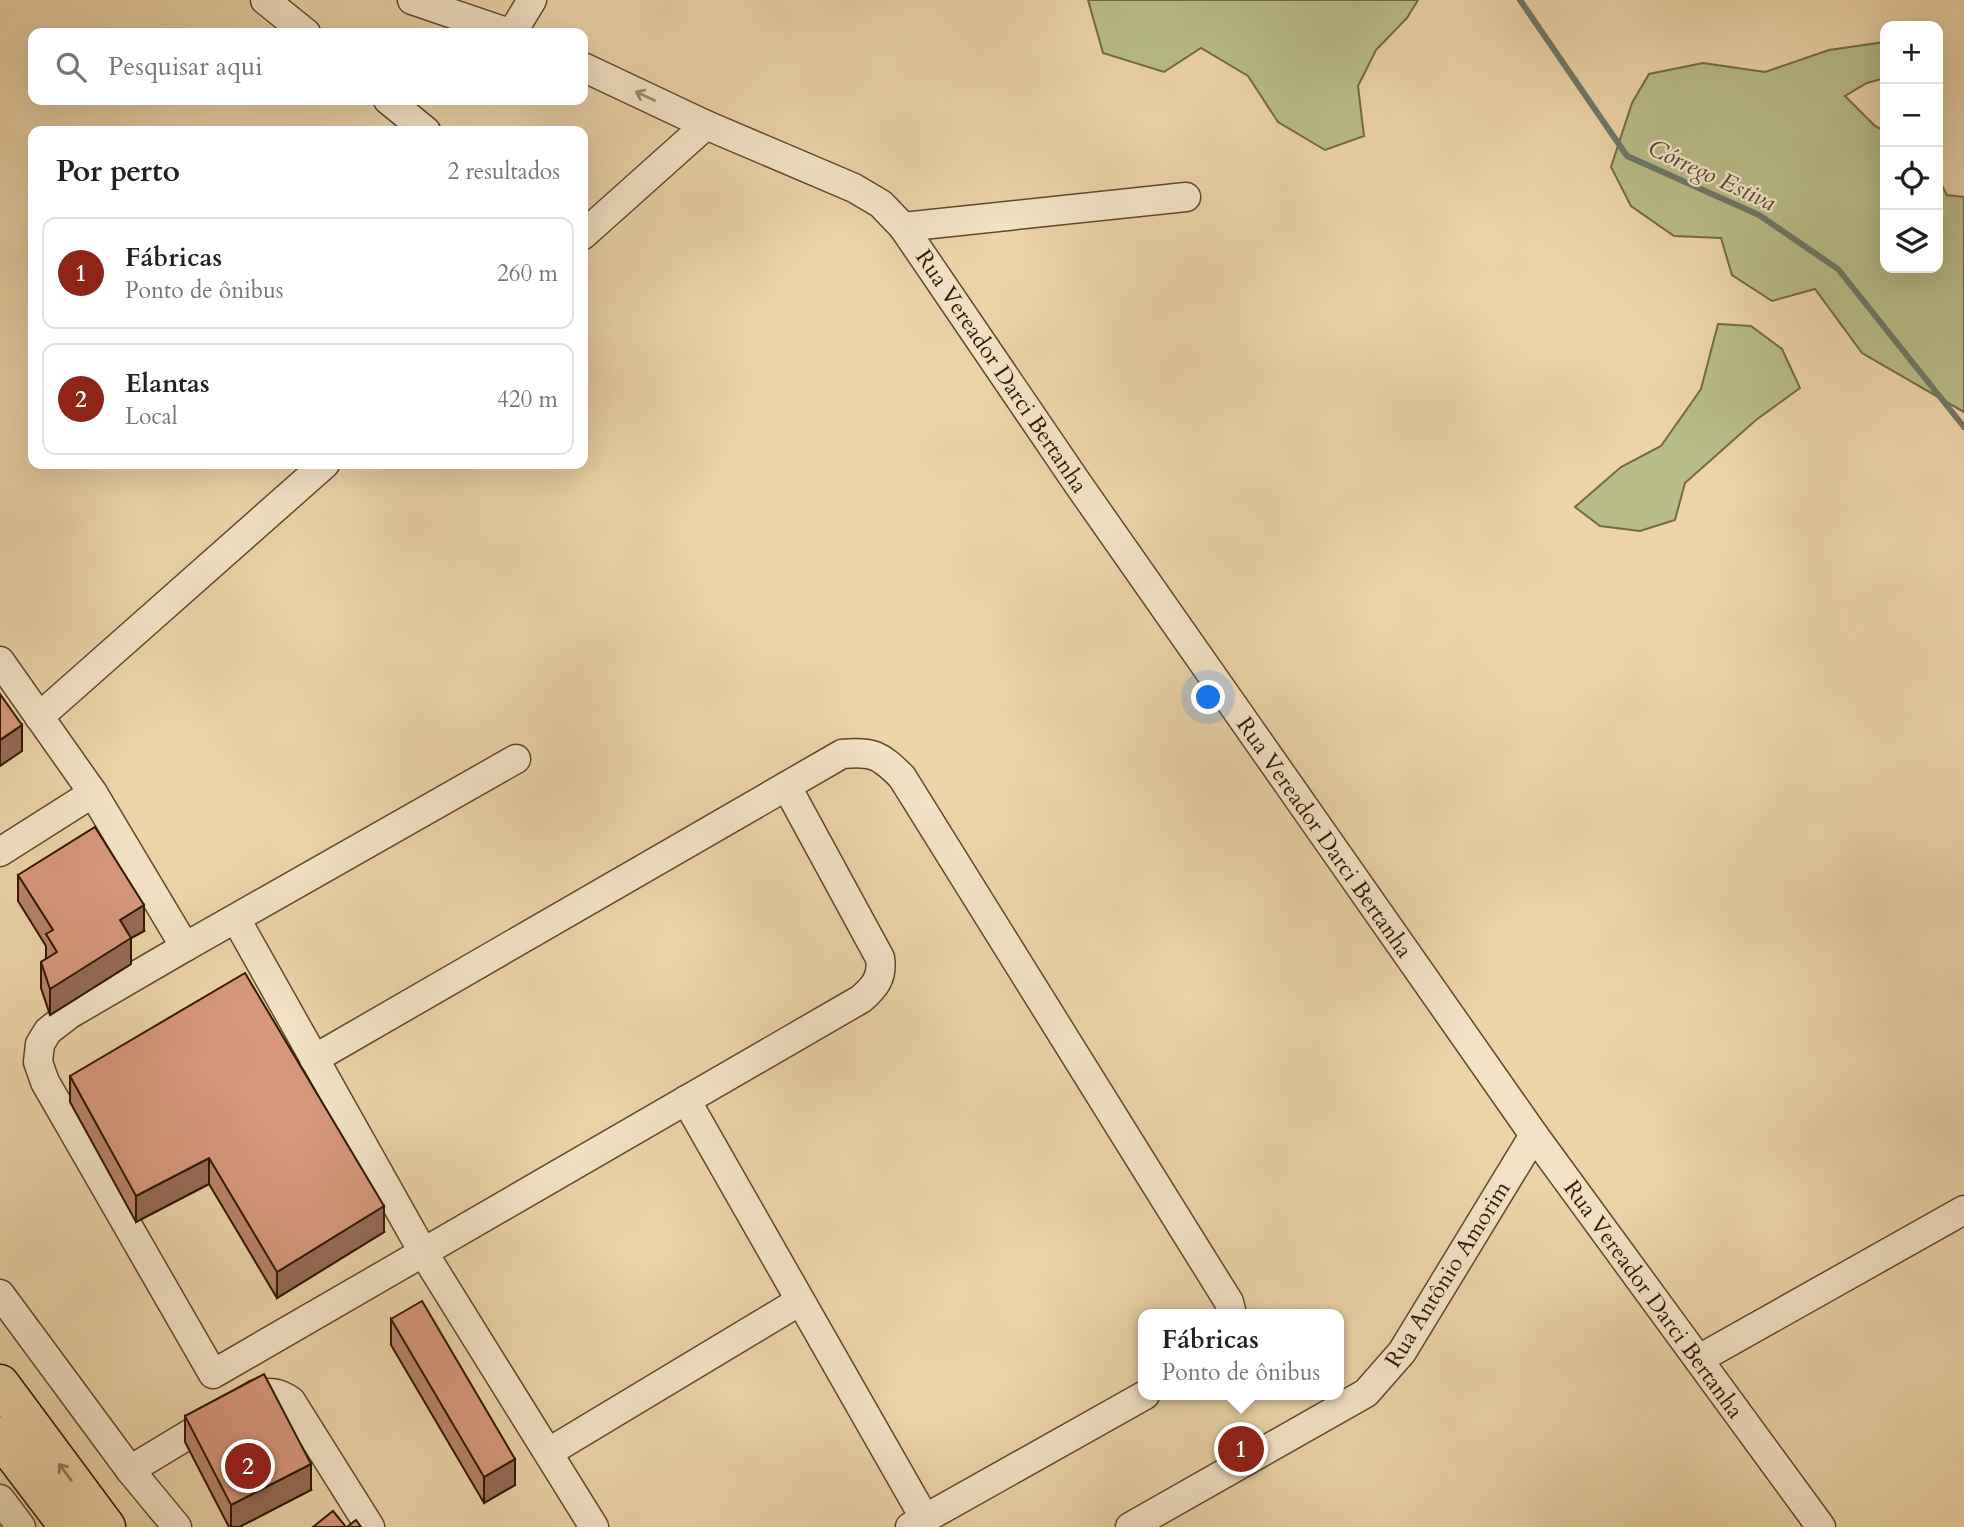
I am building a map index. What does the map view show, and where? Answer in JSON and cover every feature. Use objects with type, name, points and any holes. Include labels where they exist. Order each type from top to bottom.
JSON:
[{"type":"highway","points":[[0,1384],[106,1527]]},
{"type":"highway","points":[[0,1436],[69,1527]]},
{"type":"street","points":[[412,0],[496,28]]},
{"type":"street","points":[[514,28],[532,0]]},
{"type":"street","points":[[272,2],[301,28]]},
{"type":"street","name":"Rua Vereador Darci Bertanha","points":[[588,69],[706,125],[854,188],[881,204],[903,226],[1078,484],[1534,1135],[1699,1360],[1810,1524]]},
{"type":"street","points":[[394,105],[420,126]]},
{"type":"street","points":[[588,231],[706,125]]},
{"type":"street","points":[[903,226],[1186,197]]},
{"type":"street","points":[[39,717],[319,469]]},
{"type":"street","points":[[0,661],[93,793],[185,947]]},
{"type":"street","points":[[314,1059],[842,754],[866,752],[887,762],[902,777],[1229,1302],[1231,1309]]},
{"type":"street","points":[[516,759],[70,1014],[48,1031],[40,1044],[38,1062],[45,1082],[213,1374],[861,999],[875,987],[881,969],[880,958],[787,787]]},
{"type":"street","points":[[0,852],[93,793]]},
{"type":"street","points":[[236,919],[423,1252],[594,1527]]},
{"type":"street","points":[[686,1100],[800,1301],[918,1523],[1138,1399]]},
{"type":"street","name":"Rua Antônio Amorim","points":[[1130,1527],[1366,1393],[1402,1352],[1534,1135]]},
{"type":"street","points":[[1699,1360],[1964,1210]]},
{"type":"street","points":[[0,1294],[130,1470],[177,1527]]},
{"type":"street","points":[[549,1452],[800,1301]]},
{"type":"street","points":[[130,1470],[256,1394],[282,1394],[291,1401],[370,1527]]},
{"type":"street","points":[[0,1499],[21,1527]]},
{"type":"green space","points":[[1088,0],[1418,0],[1407,18],[1376,50],[1358,86],[1364,136],[1325,150],[1278,122],[1248,76],[1201,48],[1164,72],[1103,53]]},
{"type":"green space","points":[[1880,43],[1880,79],[1867,83],[1845,96],[1880,128],[1880,273],[1943,273],[1943,187],[1947,195],[1964,197],[1964,412],[1862,353],[1815,289],[1772,301],[1732,275],[1721,238],[1674,236],[1631,206],[1611,167],[1632,103],[1649,74],[1703,63],[1765,72],[1829,50]]},
{"type":"green space","points":[[1718,324],[1751,326],[1782,349],[1800,388],[1756,420],[1685,483],[1675,520],[1640,531],[1600,526],[1575,507],[1621,467],[1661,446],[1701,389]]},
{"type":"building","points":[[0,694],[22,725],[0,740]]},
{"type":"building","points":[[95,827],[144,905],[120,920],[131,938],[50,989],[41,962],[57,952],[46,934],[53,930],[18,875]]},
{"type":"building","points":[[245,973],[384,1206],[277,1272],[209,1158],[136,1196],[70,1076]]},
{"type":"building","points":[[422,1301],[515,1459],[484,1477],[391,1319]]},
{"type":"building","points":[[264,1374],[311,1464],[231,1505],[185,1416]]},
{"type":"building","points":[[333,1511],[346,1527],[313,1527]]},
{"type":"building","points":[[356,1520],[361,1527],[347,1527]]},
{"type":"waterway","name":"Córrego Estiva","points":[[1520,0],[1627,156],[1759,215],[1838,269],[1964,427]]},
{"type":"place","name":"Fábricas","points":[[1241,1449]]},
{"type":"place","name":"Elantas","points":[[248,1466]]}]
